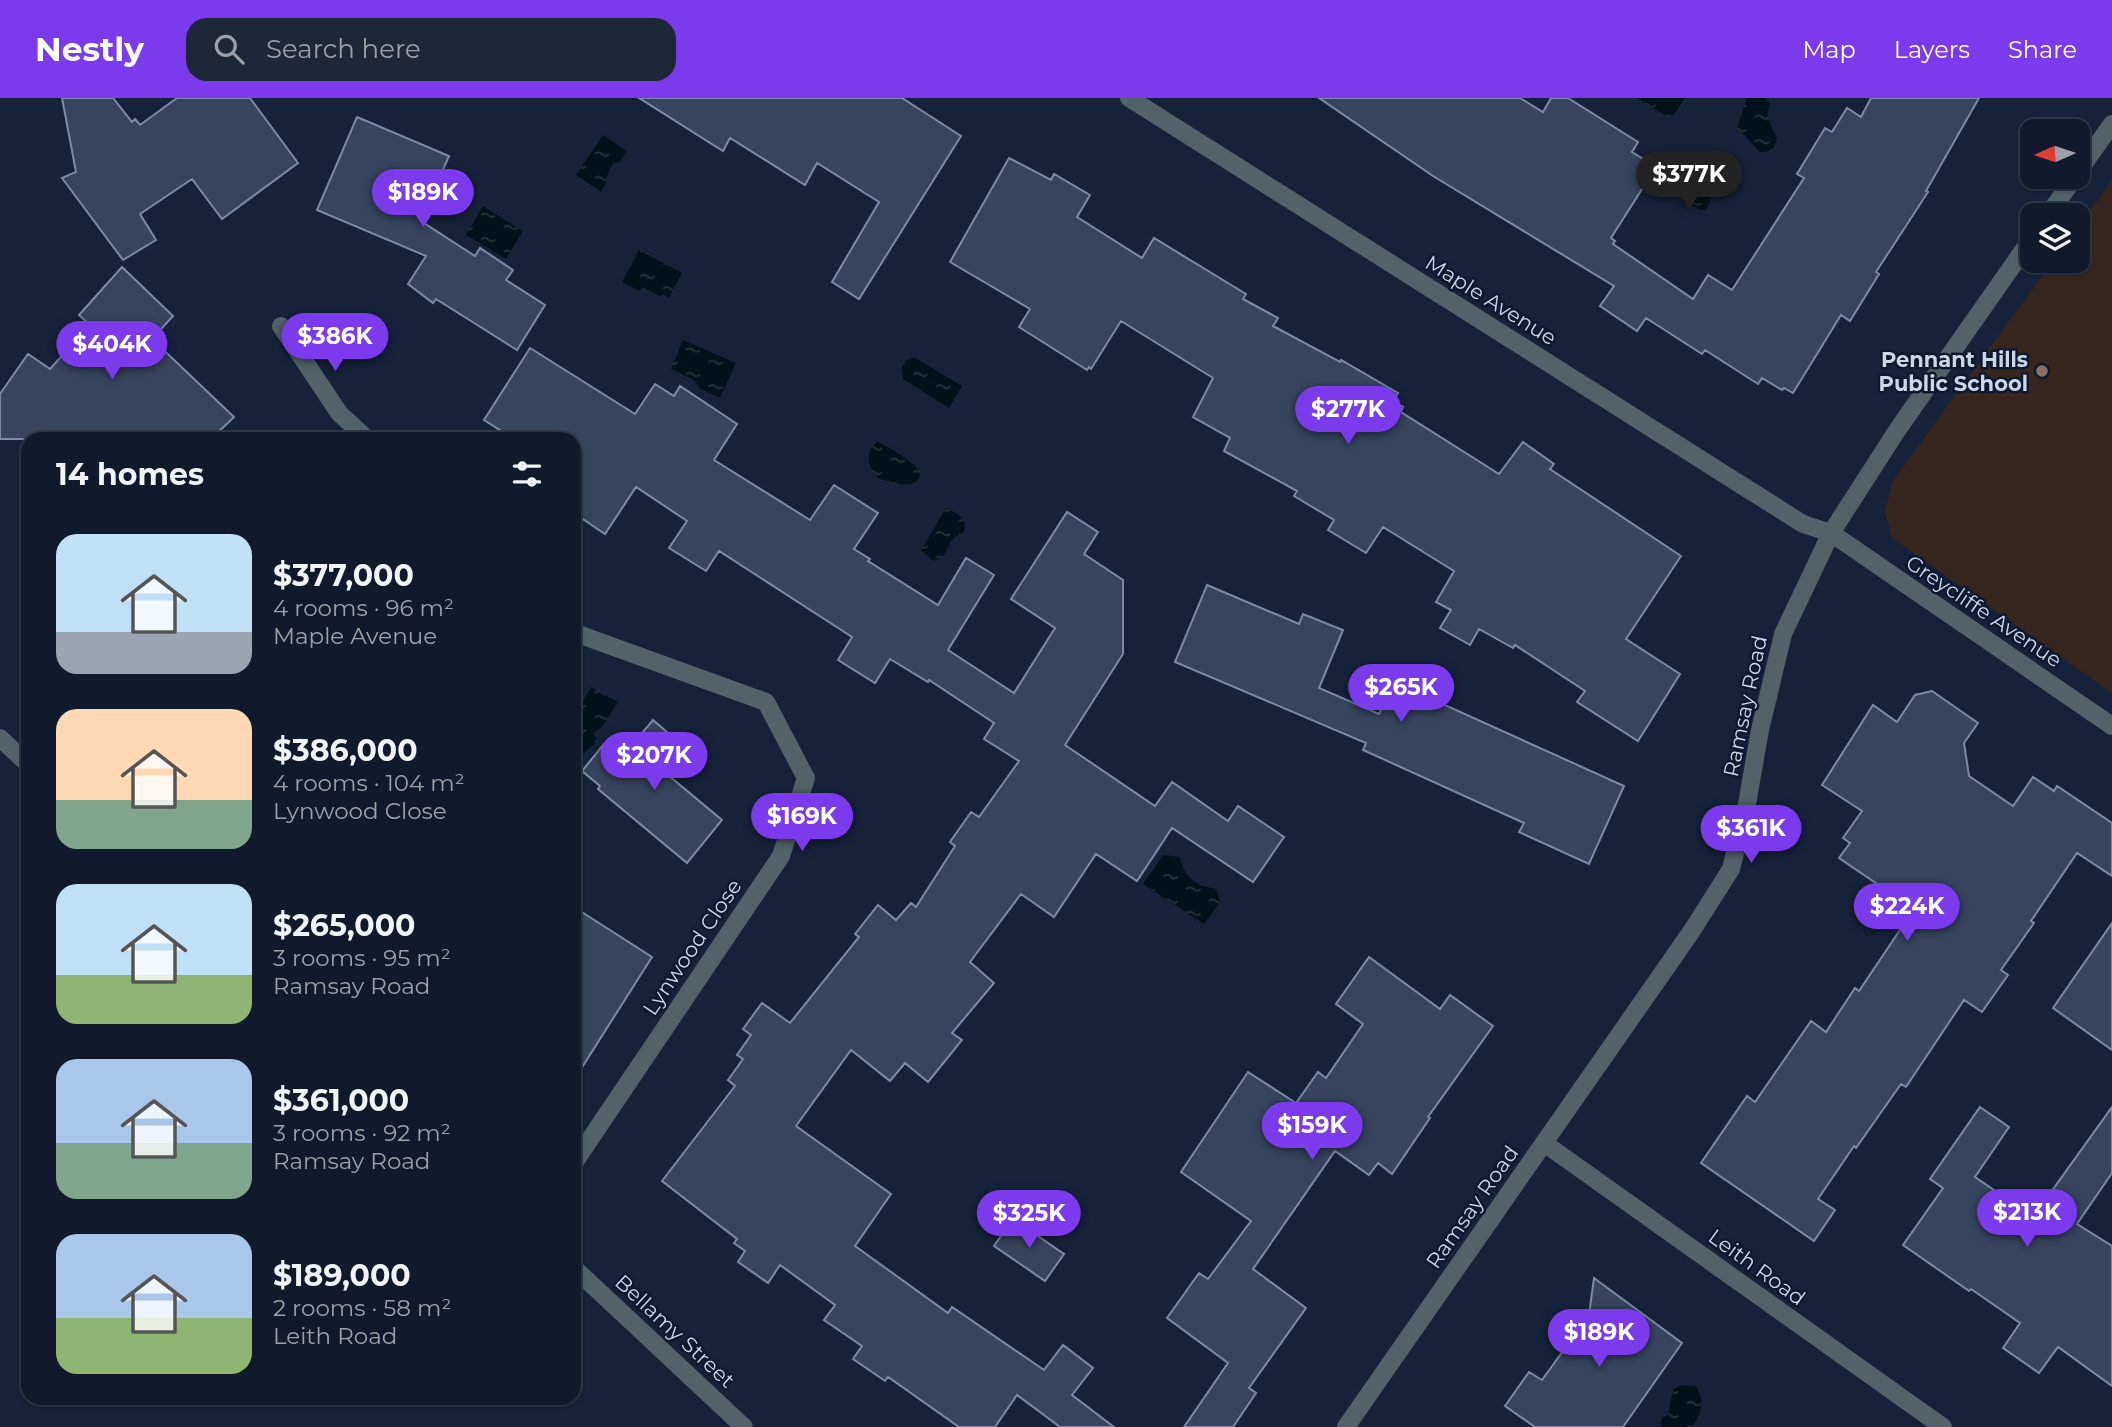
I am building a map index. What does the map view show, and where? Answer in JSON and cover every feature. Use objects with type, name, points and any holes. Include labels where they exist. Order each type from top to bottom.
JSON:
[{"type":"street","name":"Maple Avenue","points":[[1129,98],[1791,517],[1831,533]]},
{"type":"street","points":[[2090,155],[2112,124]]},
{"type":"street","name":"Ramsay Road","points":[[1346,1427],[1691,932],[1731,869],[1783,634],[1831,533],[1898,429],[2020,255]]},
{"type":"street","points":[[281,326],[339,413],[359,432]]},
{"type":"street","name":"Greycliffe Avenue","points":[[1831,533],[2112,726]]},
{"type":"street","name":"Lynwood Close","points":[[581,635],[766,702],[806,778],[781,856],[581,1153]]},
{"type":"street","points":[[0,738],[21,758]]},
{"type":"street","name":"Leith Road","points":[[1544,1143],[1943,1427]]},
{"type":"street","name":"Bellamy Street","points":[[581,1275],[744,1427]]},
{"type":"shaded area","name":"Pennant Hills Public School","points":[[2112,180],[2112,693],[1892,538],[1885,512],[1892,482],[2044,273],[2090,273],[2090,210]]},
{"type":"water","points":[[1637,98],[1685,98],[1674,115],[1668,117]]},
{"type":"water","points":[[1747,98],[1766,98],[1770,104],[1767,117],[1777,138],[1774,148],[1766,152],[1760,152],[1737,128]]},
{"type":"water","points":[[603,135],[627,151],[619,163],[613,163],[601,192],[576,175]]},
{"type":"water","points":[[1704,162],[1717,164],[1729,172],[1725,182],[1714,192],[1706,210],[1700,210],[1684,200],[1698,186]]},
{"type":"water","points":[[483,206],[523,231],[506,259],[466,235]]},
{"type":"water","points":[[639,250],[682,273],[669,298],[663,294],[661,297],[643,287],[639,291],[622,282]]},
{"type":"water","points":[[683,340],[736,363],[720,398],[700,389],[694,380],[671,369]]},
{"type":"water","points":[[914,357],[962,386],[949,408],[903,379],[902,363]]},
{"type":"water","points":[[877,442],[894,450],[921,472],[914,483],[904,485],[879,479],[869,460],[870,451]]},
{"type":"water","points":[[946,508],[963,520],[964,532],[953,540],[943,556],[933,561],[921,550]]},
{"type":"water","points":[[591,687],[618,702],[603,726],[594,733],[597,742],[583,754],[581,753],[581,705]]},
{"type":"water","points":[[1163,855],[1180,857],[1184,869],[1193,880],[1217,890],[1220,902],[1204,924],[1143,884]]},
{"type":"water","points":[[1681,1385],[1696,1386],[1699,1391],[1701,1407],[1698,1417],[1692,1427],[1660,1427],[1662,1418],[1668,1414],[1673,1390]]},
{"type":"building","points":[[62,98],[113,98],[132,122],[135,119],[140,125],[177,98],[250,98],[298,163],[222,219],[192,179],[140,214],[156,240],[123,260],[62,178],[76,172]]},
{"type":"building","points":[[639,98],[902,98],[961,136],[859,299],[832,282],[879,202],[817,163],[805,185],[730,138],[723,151]]},
{"type":"building","points":[[1319,98],[1520,98],[1543,112],[1551,98],[1568,98],[1638,142],[1632,152],[1656,167],[1611,238],[1615,241],[1613,244],[1693,299],[1708,275],[1732,290],[1804,178],[1797,174],[1825,128],[1832,132],[1847,108],[1861,117],[1871,98],[1979,98],[1926,191],[1928,192],[1876,272],[1879,274],[1850,321],[1841,315],[1793,393],[1762,378],[1758,384],[1705,350],[1702,354],[1646,318],[1637,331],[1600,306],[1614,286],[1433,176]]},
{"type":"building","points":[[357,117],[449,156],[421,221],[475,256],[480,248],[513,270],[506,280],[545,305],[517,350],[436,299],[433,303],[408,284],[426,256],[317,210]]},
{"type":"building","points":[[1009,158],[1051,180],[1054,174],[1090,195],[1077,217],[1142,258],[1154,238],[1246,294],[1243,299],[1278,318],[1273,326],[1340,362],[1341,360],[1398,393],[1393,401],[1403,407],[1401,412],[1499,474],[1523,442],[1554,464],[1550,469],[1681,556],[1626,639],[1680,674],[1638,741],[1577,702],[1585,691],[1515,645],[1513,648],[1479,629],[1470,645],[1440,628],[1451,610],[1436,602],[1454,571],[1383,527],[1366,553],[1328,530],[1334,520],[1294,496],[1297,491],[1224,451],[1230,438],[1193,417],[1213,378],[1121,321],[1091,369],[1089,367],[1087,370],[1019,327],[1030,309],[950,262]]},
{"type":"building","points":[[122,267],[173,316],[152,339],[234,417],[218,432],[21,432],[21,439],[0,439],[0,394],[28,354],[50,369],[90,325],[79,315]]},
{"type":"building","points":[[530,348],[635,414],[655,384],[674,396],[680,386],[737,424],[714,460],[810,520],[834,485],[878,513],[854,549],[870,559],[868,561],[938,605],[966,558],[994,575],[948,650],[1014,693],[1055,628],[1011,599],[1067,512],[1098,532],[1084,554],[1123,580],[1123,654],[1065,745],[1155,806],[1172,782],[1228,821],[1238,806],[1284,837],[1253,882],[1172,828],[1137,881],[1096,854],[1054,917],[1021,894],[970,962],[994,983],[952,1033],[962,1040],[928,1082],[905,1063],[890,1081],[851,1050],[796,1126],[891,1194],[855,1246],[948,1313],[952,1307],[1044,1370],[1063,1345],[1093,1368],[1072,1395],[1114,1427],[1060,1427],[1017,1395],[995,1427],[959,1427],[888,1377],[885,1381],[853,1359],[862,1346],[824,1320],[835,1305],[780,1265],[768,1283],[738,1262],[745,1251],[734,1243],[737,1239],[662,1181],[735,1086],[728,1080],[743,1059],[737,1055],[751,1035],[743,1029],[762,1003],[790,1023],[859,937],[855,934],[878,905],[896,920],[911,903],[916,907],[955,846],[950,842],[971,812],[979,817],[1019,761],[984,739],[994,723],[929,680],[928,682],[890,659],[875,683],[838,660],[852,637],[719,551],[706,571],[669,548],[687,521],[636,487],[605,534],[581,518],[581,432],[503,432],[484,420]]},
{"type":"building","points":[[1207,585],[1299,624],[1303,614],[1343,630],[1319,688],[1379,714],[1394,682],[1624,786],[1589,864],[1519,832],[1524,823],[1363,750],[1366,743],[1175,662]]},
{"type":"building","points":[[1932,691],[1978,723],[1964,743],[1969,776],[2013,806],[2033,777],[2054,791],[2057,786],[2112,823],[2112,876],[2077,853],[2001,970],[2008,975],[1982,1012],[1964,1000],[1906,1087],[1901,1084],[1818,1199],[1835,1210],[1814,1241],[1701,1163],[1747,1096],[1755,1102],[1811,1021],[1826,1032],[1855,988],[1859,991],[1914,909],[1839,858],[1850,843],[1843,838],[1862,811],[1822,785],[1873,705],[1897,722],[1915,695]]},
{"type":"building","points":[[653,720],[682,745],[662,770],[722,820],[687,863],[598,789],[600,786],[582,771],[604,744],[621,758]]},
{"type":"building","points":[[581,911],[652,957],[581,1069]]},
{"type":"building","points":[[2112,923],[2112,1050],[2053,1008]]},
{"type":"building","points":[[1369,957],[1440,1009],[1450,995],[1493,1026],[1428,1117],[1430,1118],[1392,1174],[1378,1163],[1369,1175],[1335,1151],[1253,1269],[1306,1308],[1249,1388],[1256,1393],[1233,1427],[1184,1427],[1228,1363],[1167,1318],[1199,1273],[1208,1279],[1251,1221],[1181,1172],[1248,1072],[1296,1103],[1318,1072],[1326,1078],[1363,1024],[1336,1004]]},
{"type":"building","points":[[1980,1107],[2009,1127],[1975,1177],[2033,1217],[2112,1107],[2112,1173],[2077,1224],[2112,1246],[2112,1386],[2058,1347],[2039,1373],[2003,1348],[2020,1323],[1903,1245],[1943,1188],[1930,1179]]},
{"type":"building","points":[[1013,1219],[1064,1254],[1045,1281],[994,1246]]},
{"type":"building","points":[[1594,1278],[1682,1343],[1623,1427],[1535,1427],[1505,1406],[1529,1372],[1542,1380],[1589,1315]]},
{"type":"place","name":"Pennant Hills Public School","points":[[2042,371]]}]
